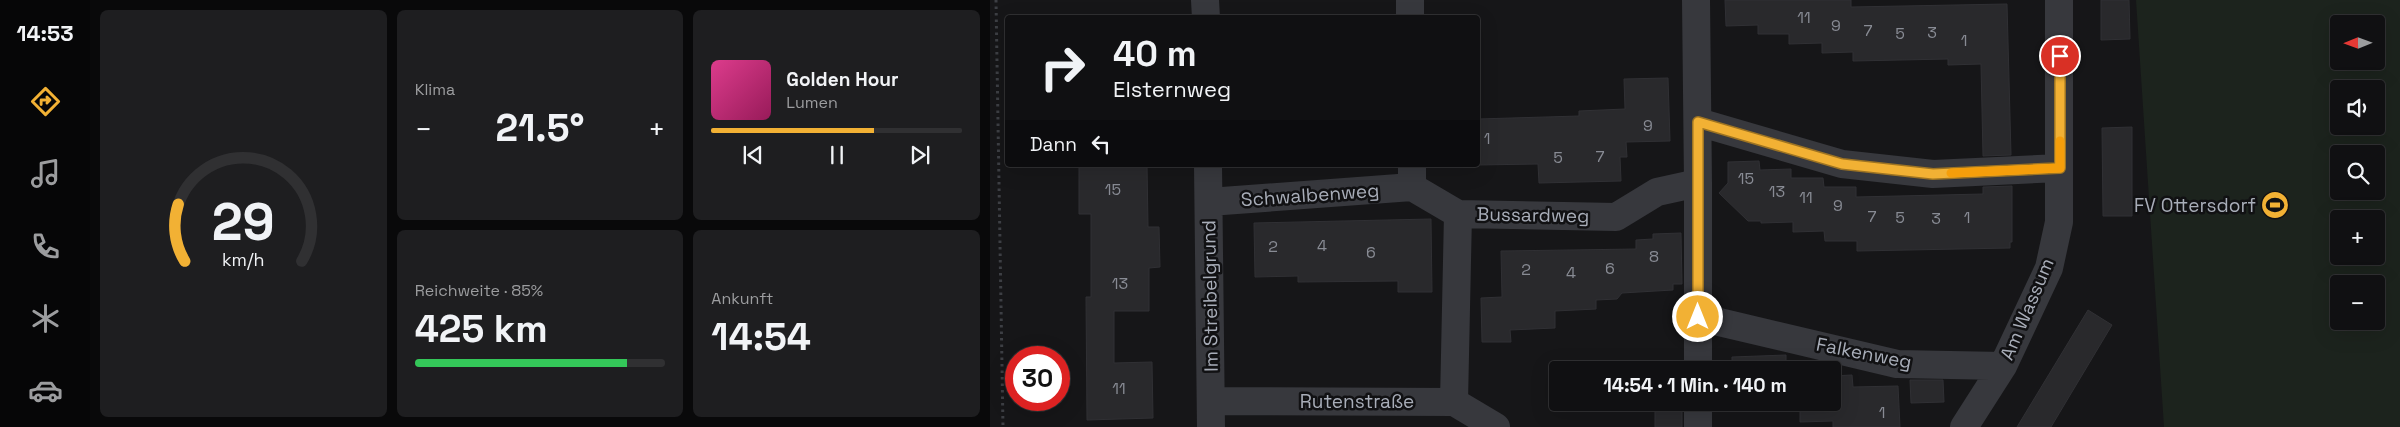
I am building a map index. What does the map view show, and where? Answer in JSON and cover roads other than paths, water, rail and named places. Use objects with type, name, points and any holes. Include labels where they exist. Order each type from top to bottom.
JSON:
[{"type":"street","points":[[1205,0],[1206,15]]},
{"type":"street","points":[[1410,0],[1410,15]]},
{"type":"street","points":[[1696,0],[1698,361]]},
{"type":"street","name":"Am Wassum","points":[[1964,427],[2003,366],[2049,268],[2059,222],[2060,0]]},
{"type":"street","points":[[1698,122],[1842,164],[1933,174],[2060,168]]},
{"type":"street","name":"Im Streibelgrund","points":[[1208,167],[1211,414]]},
{"type":"street","name":"Schwalbenweg","points":[[1209,202],[1412,176],[1458,214]]},
{"type":"street","name":"Bussardweg","points":[[1454,402],[1458,214],[1616,217],[1657,192],[1698,183]]},
{"type":"street","name":"Falkenweg","points":[[1698,317],[1897,364],[2003,366]]},
{"type":"street","points":[[1454,402],[1496,427]]},
{"type":"street","name":"Rutenstraße","points":[[1211,414],[1454,402]]},
{"type":"street","points":[[1698,411],[1698,427]]},
{"type":"place","name":"FV Ottersdorf","points":[[2275,205]]}]
